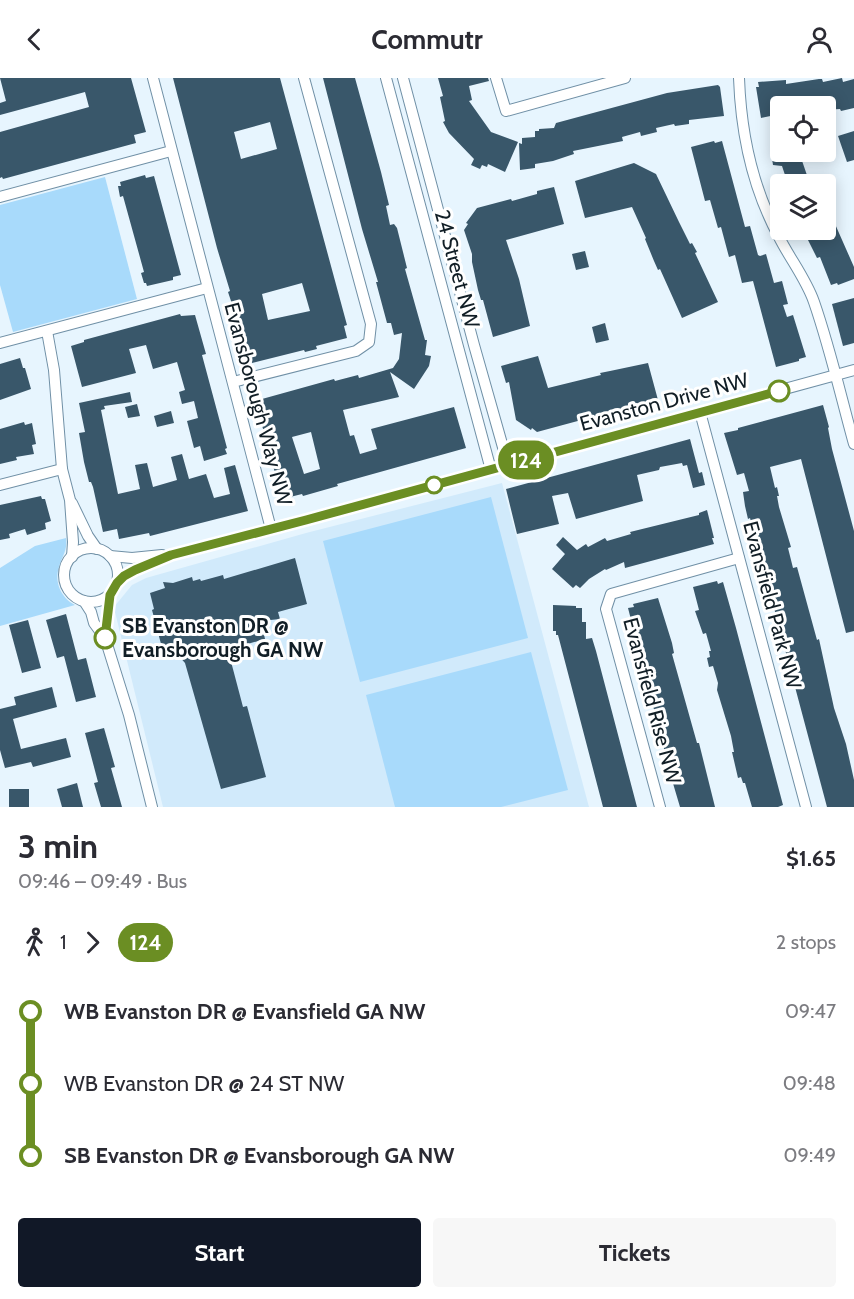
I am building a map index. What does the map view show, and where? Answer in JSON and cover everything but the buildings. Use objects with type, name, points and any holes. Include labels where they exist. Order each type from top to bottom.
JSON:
[{"type":"street","name":"Evansborough Way NW","points":[[153,78],[271,529]]},
{"type":"street","points":[[232,382],[356,351],[369,342],[371,334],[371,324],[304,78]]},
{"type":"street","name":"24 Street NW","points":[[386,78],[491,470]]},
{"type":"street","name":"24 Street NW","points":[[403,78],[508,465]]},
{"type":"street","points":[[496,78],[506,111],[625,78]]},
{"type":"street","points":[[739,78],[743,134],[757,187],[775,230],[813,300],[854,444]]},
{"type":"street","points":[[0,197],[171,151]]},
{"type":"street","name":"Evansborough Way NW","points":[[0,343],[207,288]]},
{"type":"street","points":[[47,331],[54,370],[62,469],[70,500],[72,557]]},
{"type":"street","name":"Evanston Drive NW","points":[[117,583],[135,570],[171,555],[854,370]]},
{"type":"street","name":"Evansfield Park NW","points":[[700,412],[806,807]]},
{"type":"street","points":[[0,485],[62,469]]},
{"type":"street","points":[[70,500],[96,549],[110,556],[118,573],[117,583],[110,595],[105,638]]},
{"type":"street","points":[[96,549],[79,552],[72,557],[66,564],[65,583],[75,597],[84,601],[102,600],[110,595]]},
{"type":"street","name":"Evanston Drive NW","points":[[110,556],[132,558],[171,555]]},
{"type":"street","name":"Evansfield Rise NW","points":[[660,807],[606,609],[611,594],[739,558]]},
{"type":"street","points":[[84,601],[91,612],[94,623],[105,638],[129,715],[152,807]]},
{"type":"shaded area","points":[[105,177],[137,299],[13,332],[0,285],[0,205]]},
{"type":"shaded area","points":[[502,483],[589,807],[163,807],[114,607],[132,585],[146,578],[306,533]]},
{"type":"shaded area","points":[[491,497],[528,638],[360,682],[323,541]]},
{"type":"shaded area","points":[[66,538],[57,578],[62,594],[75,605],[0,626],[0,568],[35,546]]},
{"type":"shaded area","points":[[531,652],[568,790],[501,807],[395,807],[366,695]]},
{"type":"bus line","name":"124","points":[[105,638],[110,595],[117,583],[135,570],[171,555],[779,391]]},
{"type":"place","name":"SB Evanston DR @ Evansborough GA NW","points":[[105,638]]}]
